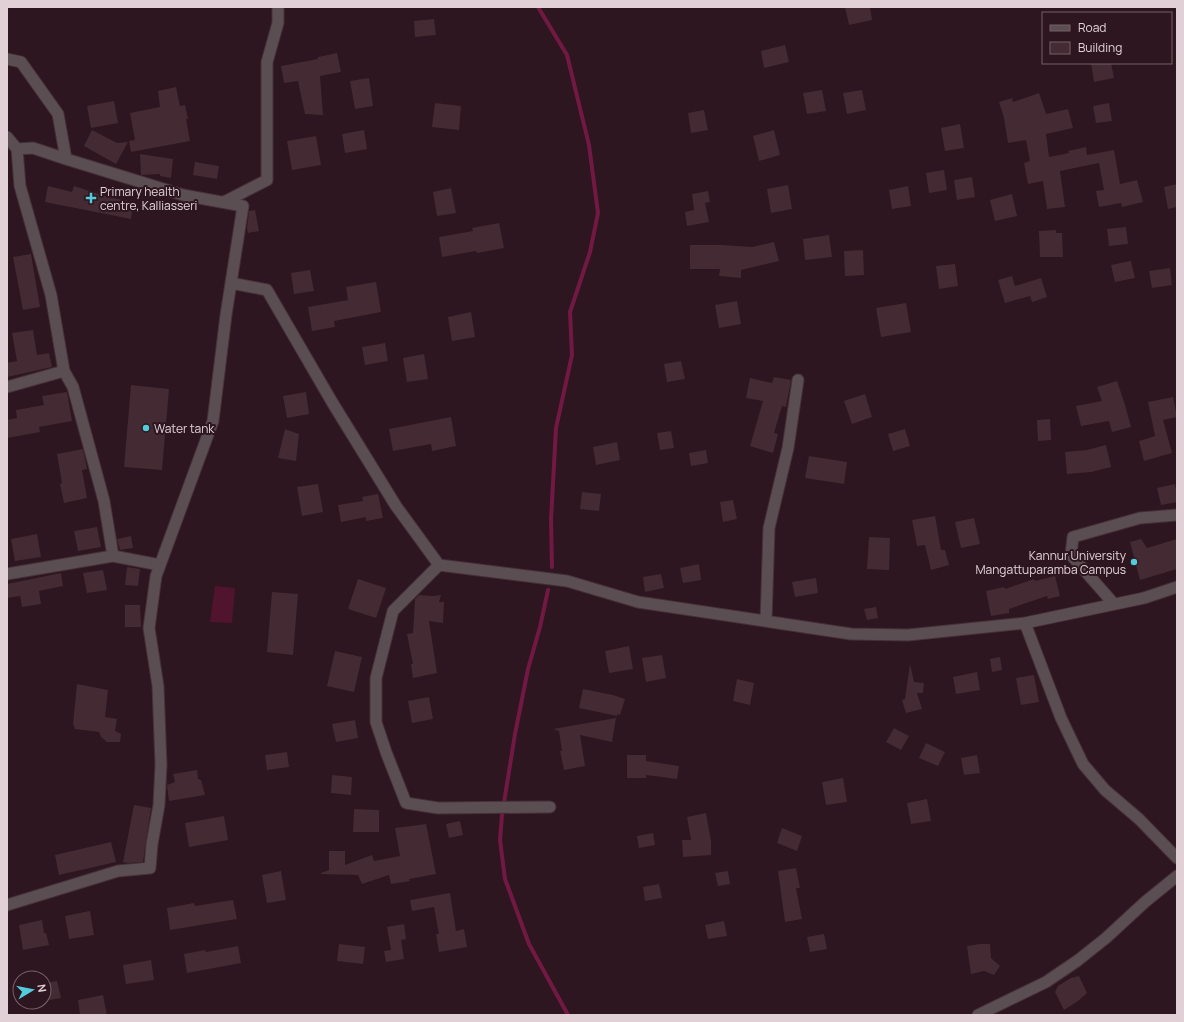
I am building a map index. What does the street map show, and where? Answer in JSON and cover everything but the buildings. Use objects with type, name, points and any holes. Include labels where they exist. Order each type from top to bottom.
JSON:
[{"type":"street","points":[[224,202],[267,180],[267,62],[278,23],[278,7]]},
{"type":"street","points":[[7,59],[20,62],[58,114],[66,159]]},
{"type":"street","points":[[7,137],[17,149],[20,186],[51,295],[64,371],[73,387],[102,493],[113,556]]},
{"type":"street","points":[[7,906],[118,871],[150,868],[152,844],[159,805],[161,765],[158,686],[149,628],[156,576],[213,421],[226,315],[243,206],[183,195],[33,148],[17,149]]},
{"type":"street","points":[[231,283],[267,290],[332,402],[396,506],[439,565],[567,581],[638,602],[851,634],[872,635],[908,635],[1025,624],[1144,598],[1177,587]]},
{"type":"street","points":[[7,387],[64,371]]},
{"type":"street","points":[[766,621],[769,528],[788,448],[798,380]]},
{"type":"street","points":[[1114,604],[1071,555],[1073,538],[1140,518],[1177,515]]},
{"type":"street","points":[[7,574],[113,556],[160,565]]},
{"type":"street","points":[[439,565],[393,611],[376,678],[376,722],[406,803],[438,808],[550,807]]},
{"type":"street","points":[[1025,624],[1060,718],[1083,764],[1105,790],[1139,819],[1177,858]]},
{"type":"street","points":[[978,1015],[1046,982],[1077,961],[1106,938],[1145,902],[1177,876]]},
{"type":"shaded area","points":[[215,586],[235,588],[232,623],[210,622]]},
{"type":"waterway","points":[[538,7],[567,55],[589,145],[598,213],[590,252],[570,312],[572,355],[556,428],[551,520],[552,567]]},
{"type":"waterway","points":[[548,590],[540,627],[528,669],[515,734],[502,815],[500,840],[505,879],[529,944],[568,1015]]},
{"type":"place","name":"Primary health centre, Kalliasseri","points":[[91,198]]},
{"type":"place","name":"Water tank","points":[[146,428]]},
{"type":"place","name":"Kannur University Mangattuparamba Campus","points":[[1134,562]]}]
